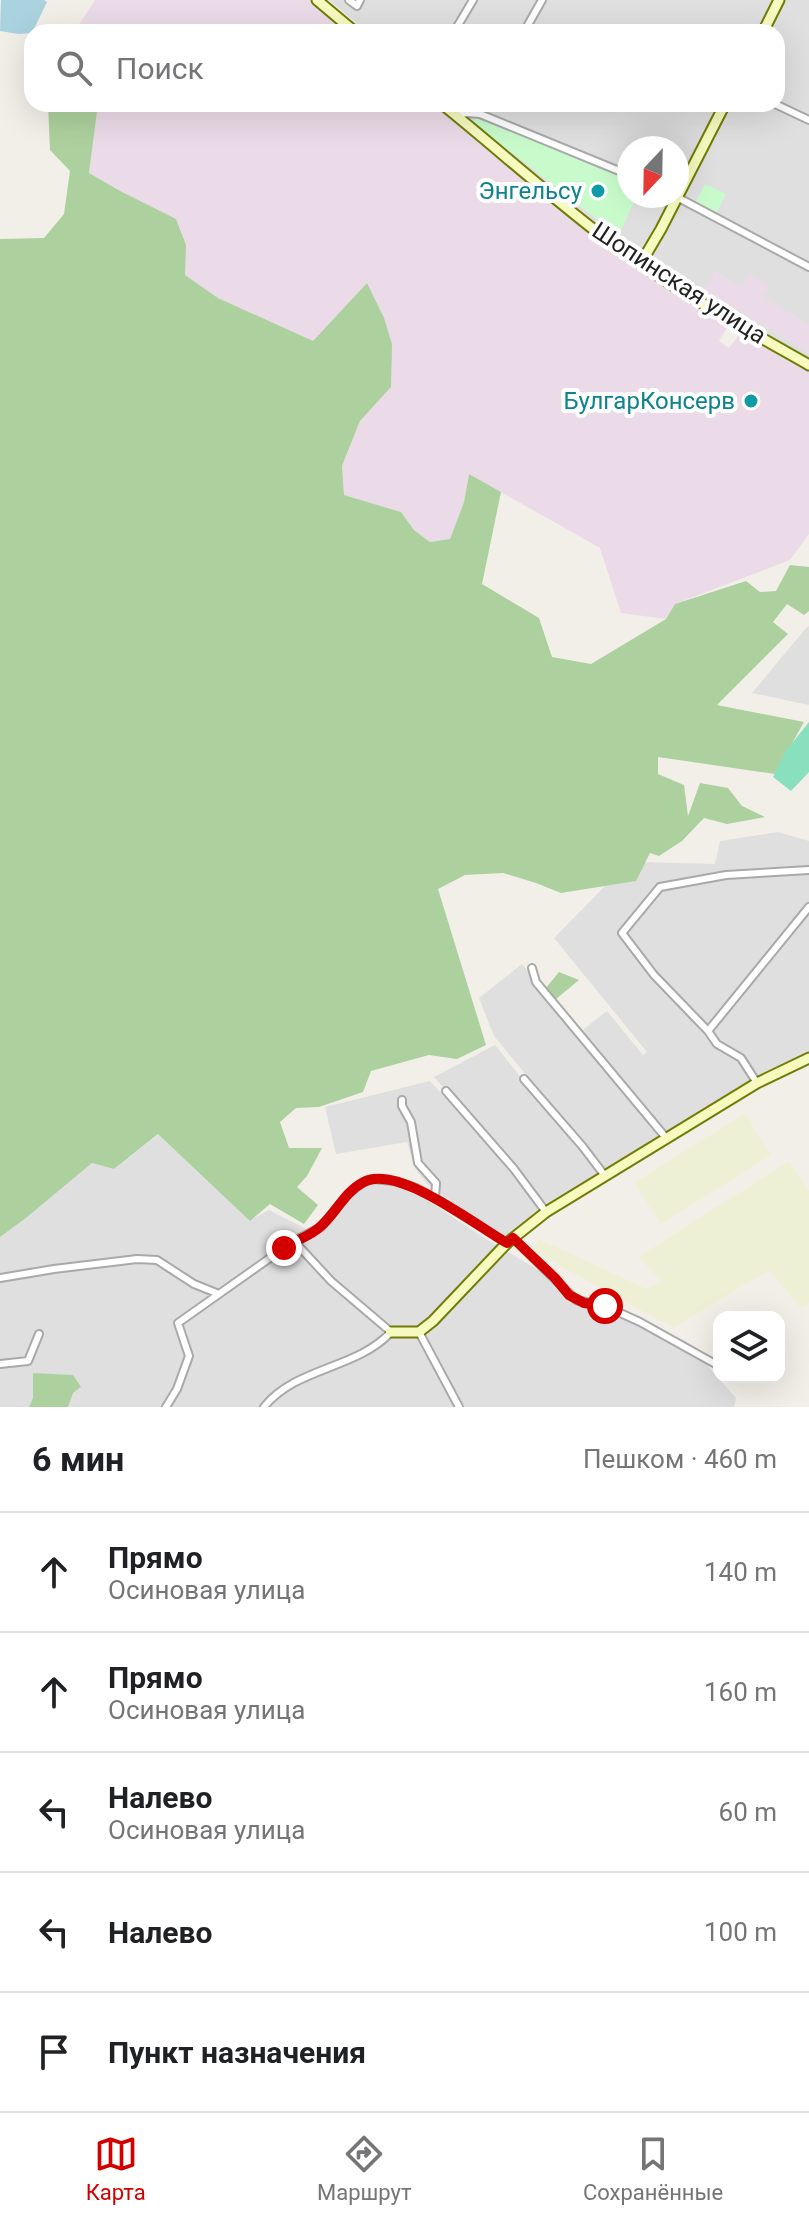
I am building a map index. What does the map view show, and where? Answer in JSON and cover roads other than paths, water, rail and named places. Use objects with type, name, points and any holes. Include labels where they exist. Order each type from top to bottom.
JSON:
[{"type":"street","points":[[317,0],[346,24]]},
{"type":"street","points":[[349,0],[357,6],[360,0]]},
{"type":"street","points":[[459,24],[473,0]]},
{"type":"street","points":[[528,24],[542,0]]},
{"type":"street","points":[[767,24],[779,0]]},
{"type":"street","points":[[785,109],[809,120]]},
{"type":"street","name":"Шопинская улица","points":[[451,112],[597,233],[809,365]]},
{"type":"street","points":[[689,172],[721,112]]},
{"type":"street","points":[[455,115],[480,114],[617,170]]},
{"type":"street","points":[[689,204],[809,267]]},
{"type":"street","points":[[641,263],[670,208]]},
{"type":"street","points":[[757,1083],[741,1058],[717,1044],[654,975],[622,933],[660,887],[726,875],[809,870]]},
{"type":"street","points":[[708,1031],[809,907]]},
{"type":"street","points":[[532,968],[536,982],[667,1139]]},
{"type":"street","points":[[264,1407],[290,1384],[368,1349],[391,1332],[419,1332],[510,1240],[546,1212],[757,1083],[809,1058]]},
{"type":"street","points":[[524,1079],[605,1176]]},
{"type":"street","points":[[446,1091],[514,1169],[546,1212]]},
{"type":"street","points":[[402,1100],[411,1122],[418,1163],[436,1183],[435,1198]]},
{"type":"street","points":[[166,1407],[177,1389],[189,1356],[178,1323],[294,1241],[321,1227],[348,1194],[363,1182],[377,1179],[416,1188],[435,1198],[510,1240],[576,1300],[605,1306],[640,1322],[713,1363]]},
{"type":"street","points":[[294,1241],[331,1281],[391,1332]]},
{"type":"street","points":[[0,1278],[127,1260],[157,1260],[194,1284],[219,1294]]},
{"type":"street","points":[[419,1332],[459,1407]]},
{"type":"street","points":[[0,1364],[28,1361],[39,1334]]},
{"type":"water","points":[[1,0],[47,2],[36,24],[24,24],[24,34],[0,31]]},
{"type":"place","name":"Энгельсу","points":[[598,191]]},
{"type":"place","name":"БулгарКонсерв","points":[[751,401]]}]
